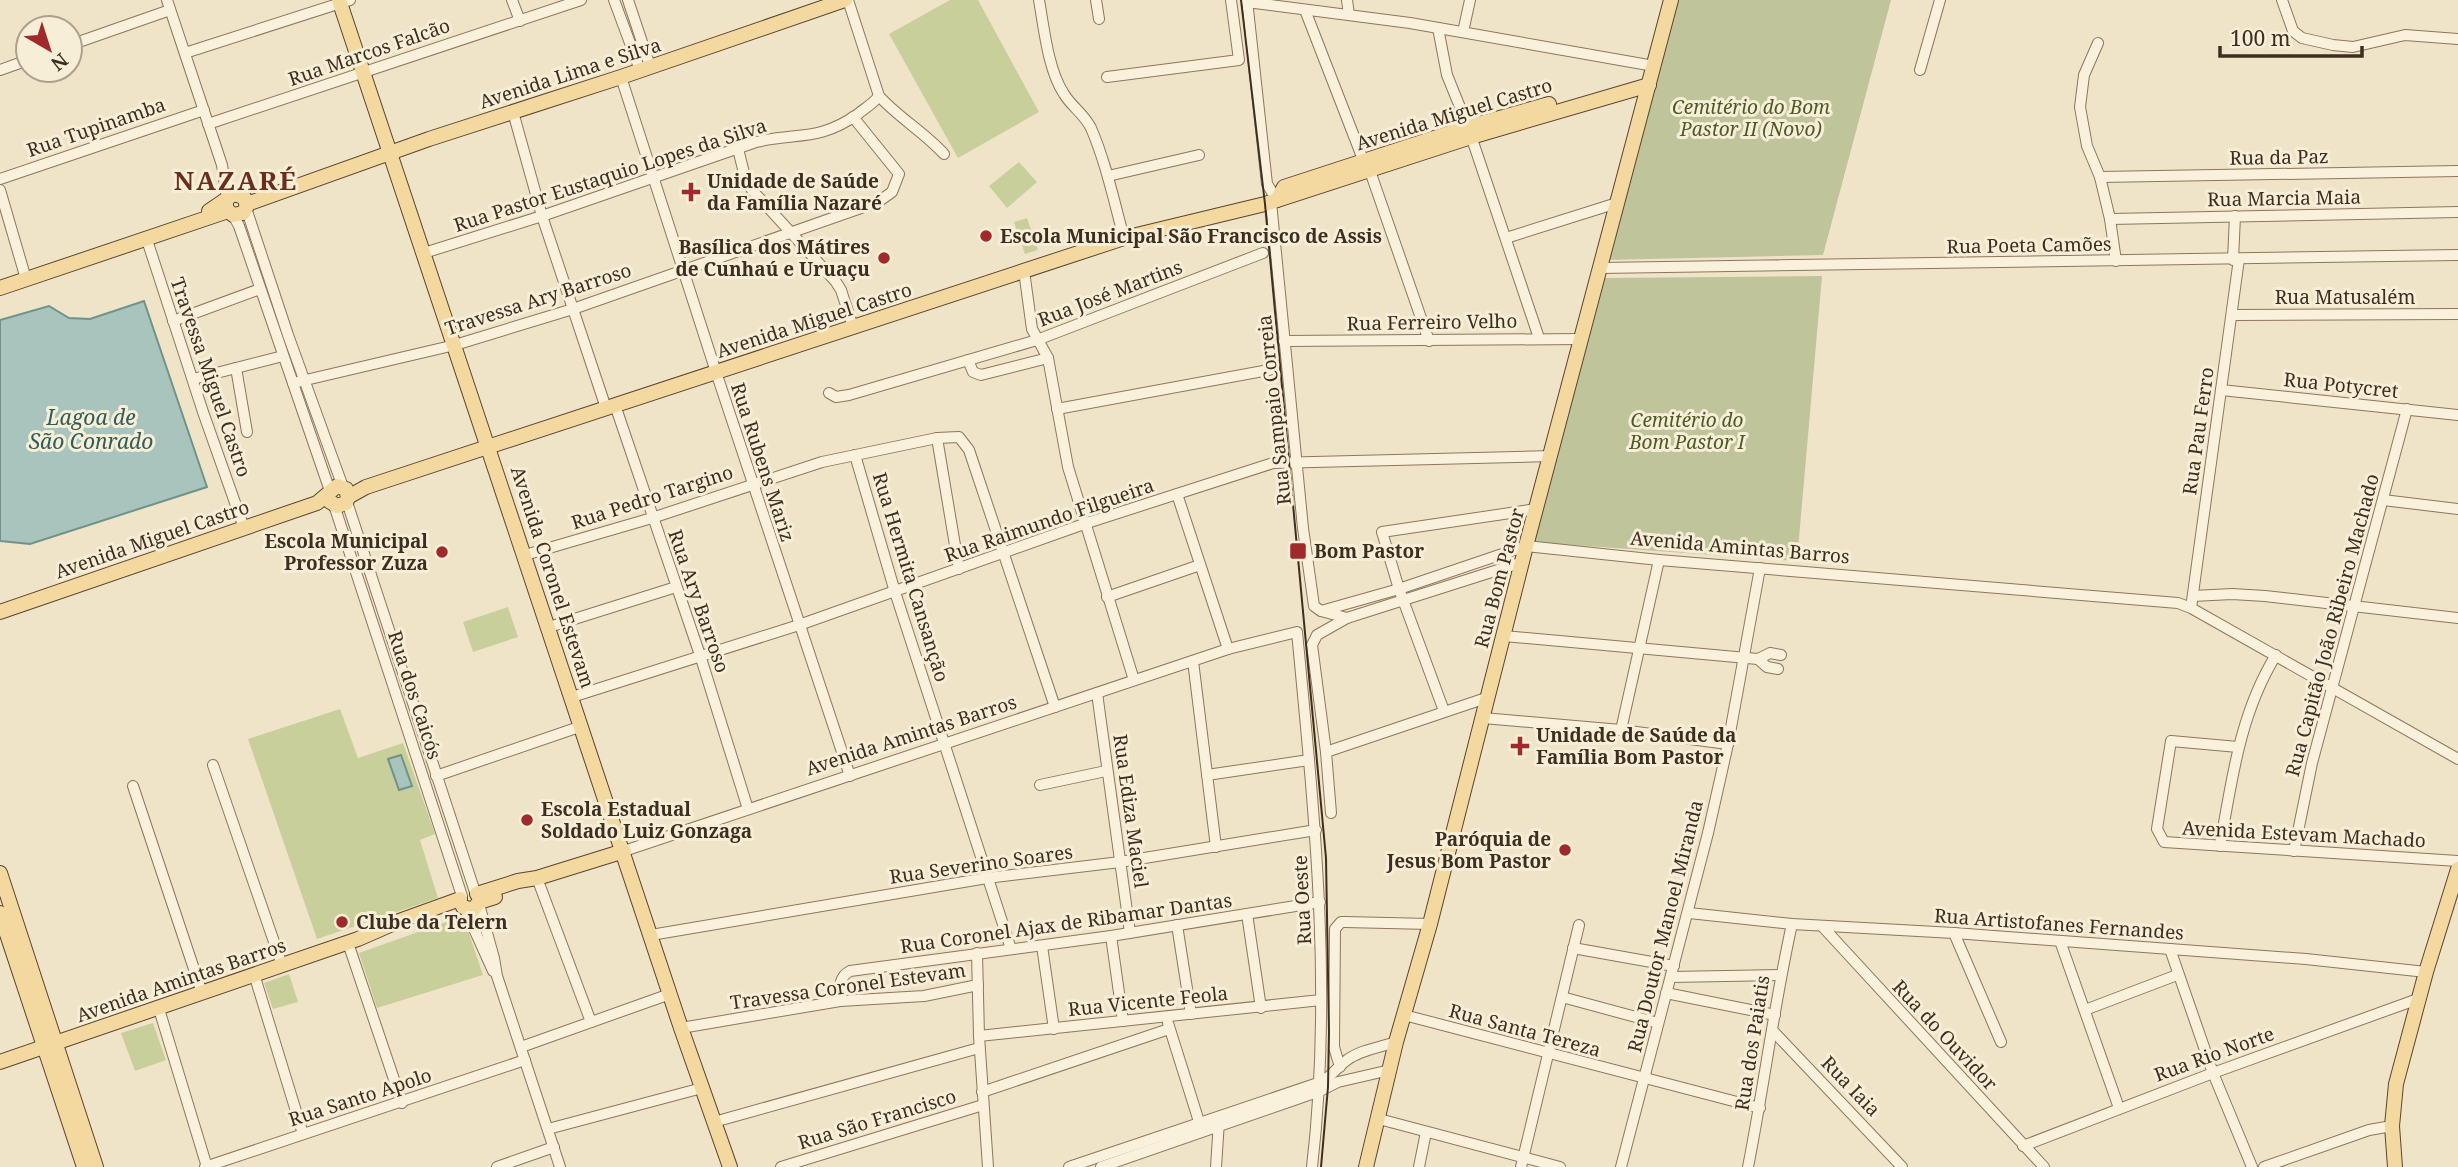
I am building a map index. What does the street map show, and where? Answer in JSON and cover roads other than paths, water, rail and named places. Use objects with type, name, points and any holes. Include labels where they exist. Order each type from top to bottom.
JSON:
[{"type":"main road","name":"Avenida Lima e Silva","points":[[0,288],[236,203],[307,184],[391,152],[847,0]]},
{"type":"main road","name":"Rua Bom Pastor","points":[[1366,1167],[1396,1042],[1430,924],[1526,546],[1671,0]]},
{"type":"main road","name":"Avenida Coronel Estevam","points":[[343,1],[363,72],[681,1028],[730,1167]]},
{"type":"main road","name":"Avenida Miguel Castro","points":[[1291,189],[1469,132],[1613,91],[1652,76]]},
{"type":"main road","points":[[1274,201],[1291,189]]},
{"type":"main road","name":"Avenida Miguel Castro","points":[[0,612],[488,446],[1124,237],[1274,201]]},
{"type":"main road","name":"Avenida Amintas Barros","points":[[0,1062],[374,933],[390,931],[518,881],[537,878],[624,852]]},
{"type":"main road","points":[[0,873],[84,1167]]},
{"type":"main road","points":[[2395,1167],[2392,1126],[2396,1084],[2426,972],[2457,879]]},
{"type":"main road","points":[[0,913],[96,1167]]},
{"type":"street","points":[[512,0],[520,21]]},
{"type":"street","name":"Rua Marcos Falcão","points":[[208,124],[581,0]]},
{"type":"street","points":[[614,0],[645,68]]},
{"type":"street","points":[[628,0],[645,68]]},
{"type":"street","points":[[847,0],[879,96],[944,154]]},
{"type":"street","points":[[1040,0],[1048,49],[1058,84],[1086,120],[1108,176],[1124,237]]},
{"type":"street","points":[[1096,0],[1099,19]]},
{"type":"street","points":[[1107,77],[1239,60],[1231,0]]},
{"type":"street","points":[[1347,0],[1349,15]]},
{"type":"street","points":[[1463,32],[1469,0]]},
{"type":"street","points":[[1920,70],[1940,0]]},
{"type":"street","points":[[2282,0],[2293,31],[2302,38],[2333,45],[2353,47],[2405,36],[2458,39]]},
{"type":"street","points":[[185,53],[343,1]]},
{"type":"street","points":[[1247,1],[1463,32],[1652,76]]},
{"type":"street","name":"Rua Sampaio Correia","points":[[1247,1],[1267,184],[1274,201],[1284,341],[1303,528],[1314,606],[1321,611]]},
{"type":"street","points":[[84,40],[169,5]]},
{"type":"street","name":"Rua dos Caicós","points":[[169,5],[299,382],[380,644],[470,900]]},
{"type":"street","points":[[1305,10],[1367,166],[1429,341]]},
{"type":"street","points":[[1438,28],[1447,75],[1539,338]]},
{"type":"street","points":[[2098,43],[2084,75],[2080,107],[2089,154],[2100,177],[2110,219],[2116,261]]},
{"type":"street","name":"Rua Rubens Mariz","points":[[621,77],[752,484],[850,776]]},
{"type":"street","name":"Rua Pastor Eustaquio Lopes da Silva","points":[[424,253],[773,138],[820,134],[853,117],[879,96]]},
{"type":"street","name":"Rua Tupinamba","points":[[0,178],[204,110]]},
{"type":"street","name":"Rua Ary Barroso","points":[[513,112],[542,216],[573,309],[652,518],[700,655],[748,809]]},
{"type":"street","name":"Travessa Ary Barroso","points":[[299,382],[455,345],[573,309],[878,202],[892,192],[899,174],[853,117]]},
{"type":"street","points":[[738,149],[746,181],[836,282],[853,327]]},
{"type":"street","points":[[1108,176],[1199,155]]},
{"type":"street","name":"Rua da Paz","points":[[2100,177],[2458,171]]},
{"type":"street","points":[[1267,184],[1273,188],[1291,189]]},
{"type":"street","points":[[0,190],[26,279]]},
{"type":"street","name":"Rua dos Caicós","points":[[236,203],[260,289],[283,337],[283,356],[299,382]]},
{"type":"street","points":[[1506,239],[1617,204]]},
{"type":"street","name":"Rua Marcia Maia","points":[[2110,219],[2458,212]]},
{"type":"street","name":"Rua Pau Ferro","points":[[2191,608],[2233,315],[2235,216]]},
{"type":"street","name":"Travessa Miguel Castro","points":[[146,237],[244,528]]},
{"type":"street","name":"Rua José Martins","points":[[829,393],[841,397],[1037,340],[1263,253]]},
{"type":"street","name":"Rua Poeta Camões","points":[[1600,268],[2458,255]]},
{"type":"street","points":[[1024,271],[1032,329],[1048,358],[1068,467],[1134,680]]},
{"type":"street","points":[[173,321],[260,289]]},
{"type":"street","name":"Rua Matusalém","points":[[2233,315],[2458,314]]},
{"type":"street","name":"Rua Ferreiro Velho","points":[[1284,341],[1581,339]]},
{"type":"street","points":[[193,379],[283,356]]},
{"type":"street","name":"Rua José Martins","points":[[968,360],[973,372],[981,376],[1048,358]]},
{"type":"street","points":[[236,368],[247,432]]},
{"type":"street","points":[[1057,409],[1274,369]]},
{"type":"street","name":"Rua Potycret","points":[[2221,390],[2458,415]]},
{"type":"street","name":"Rua Capitão João Ribeiro Machado","points":[[2294,851],[2312,763],[2407,409]]},
{"type":"street","name":"Rua Pedro Targino","points":[[525,555],[652,518],[801,468],[953,436],[966,443],[1002,553]]},
{"type":"street","points":[[937,438],[959,569]]},
{"type":"street","name":"Rua Hermita Cansanção","points":[[855,455],[895,592],[1011,949]]},
{"type":"street","name":"Rua Raimundo Filgueira","points":[[572,697],[799,625],[1084,524],[1273,463],[1551,456]]},
{"type":"street","points":[[1177,494],[1228,649]]},
{"type":"street","name":"Rua dos Caicós","points":[[336,497],[391,640],[436,776],[491,968],[497,976],[560,1167]]},
{"type":"street","points":[[2383,500],[2458,509]]},
{"type":"street","points":[[1444,712],[1399,589],[1382,532],[1537,509]]},
{"type":"street","name":"Avenida Amintas Barros","points":[[1321,611],[1399,589],[1526,546],[1658,560],[2178,603],[2334,687],[2458,759]]},
{"type":"street","points":[[1002,553],[1055,707]]},
{"type":"street","points":[[1621,730],[1658,560]]},
{"type":"street","points":[[1331,813],[1312,645],[1317,635],[1348,618],[1523,562]]},
{"type":"street","points":[[1107,597],[1200,565]]},
{"type":"street","name":"Rua Doutor Manoel Miranda","points":[[1621,1167],[1689,913],[1728,744],[1760,568]]},
{"type":"street","points":[[549,627],[676,587]]},
{"type":"street","points":[[2193,596],[2232,594],[2458,618]]},
{"type":"street","points":[[1321,611],[1348,618]]},
{"type":"street","name":"Avenida Amintas Barros","points":[[624,852],[1228,649],[1297,632]]},
{"type":"street","name":"Rua Oeste","points":[[1297,632],[1316,830],[1323,957],[1320,1087],[1312,1167]]},
{"type":"street","points":[[1504,636],[1745,656],[1758,659],[1767,667],[1778,669]]},
{"type":"street","points":[[380,644],[391,640]]},
{"type":"street","points":[[1758,659],[1770,653],[1781,655]]},
{"type":"street","points":[[2220,846],[2238,747],[2253,698],[2276,655]]},
{"type":"street","points":[[1194,661],[1216,847]]},
{"type":"street","name":"Rua Ediza Maciel","points":[[1097,694],[1130,933]]},
{"type":"street","points":[[1326,752],[1489,697]]},
{"type":"street","points":[[1483,718],[1621,730],[1728,744]]},
{"type":"street","points":[[436,776],[582,726]]},
{"type":"street","name":"Avenida Estevam Machado","points":[[2238,747],[2171,741],[2157,830],[2160,839],[2168,844],[2458,861]]},
{"type":"street","points":[[1207,775],[1309,760]]},
{"type":"street","points":[[214,765],[282,965]]},
{"type":"street","points":[[1040,785],[1107,771]]},
{"type":"street","points":[[133,786],[202,993]]},
{"type":"street","name":"Rua Severino Soares","points":[[651,935],[987,878],[1120,862],[1316,830]]},
{"type":"street","points":[[537,878],[591,1022]]},
{"type":"street","name":"Rua Coronel Ajax de Ribamar Dantas","points":[[840,1001],[841,981],[845,973],[850,971],[1111,936],[1320,902]]},
{"type":"street","name":"Rua Artistofanes Fernandes","points":[[1689,913],[1792,924],[2305,959],[2426,972]]},
{"type":"street","points":[[1247,914],[1261,1008]]},
{"type":"street","points":[[1340,1067],[1334,1046],[1335,929],[1345,922],[1430,924]]},
{"type":"street","name":"Rua dos Paiatis","points":[[1748,1167],[1792,924]]},
{"type":"street","points":[[1177,925],[1191,1014]]},
{"type":"street","points":[[1522,1162],[1579,925]]},
{"type":"street","name":"Rua do Ouvidor","points":[[1822,926],[2045,1167]]},
{"type":"street","points":[[1954,933],[2001,1042]]},
{"type":"street","points":[[1111,936],[1123,1021]]},
{"type":"street","points":[[2060,941],[2119,1108]]},
{"type":"street","points":[[348,943],[402,1103]]},
{"type":"street","points":[[1042,946],[1054,1029]]},
{"type":"street","points":[[1573,948],[1673,972],[1781,975]]},
{"type":"street","points":[[2169,949],[2213,1073],[2252,1167]]},
{"type":"street","points":[[977,953],[979,1042],[988,1167]]},
{"type":"street","points":[[254,974],[303,1134]]},
{"type":"street","points":[[2085,1010],[2177,975]]},
{"type":"street","name":"Travessa Coronel Estevam","points":[[681,1028],[840,1001],[924,996],[978,985]]},
{"type":"street","points":[[1666,993],[1775,1015]]},
{"type":"street","points":[[521,1047],[670,994]]},
{"type":"street","points":[[1562,997],[1658,1023]]},
{"type":"street","name":"Rua Rio Norte","points":[[2023,1146],[2213,1073],[2418,999]]},
{"type":"street","name":"Rua Vicente Feola","points":[[714,1122],[979,1042],[1123,1021],[1168,1023],[1191,1014],[1321,1000]]},
{"type":"street","points":[[159,1009],[206,1167]]},
{"type":"street","name":"Rua Santa Tereza","points":[[1404,1016],[1760,1108]]},
{"type":"street","points":[[982,1092],[1168,1023],[1201,1127]]},
{"type":"street","name":"Rua Iaia","points":[[1773,1031],[1902,1167]]},
{"type":"street","points":[[1069,1167],[1201,1127],[1219,1128],[1320,1087],[1354,1055],[1396,1042]]},
{"type":"street","name":"Rua Santo Apolo","points":[[206,1167],[525,1060]]},
{"type":"street","points":[[1101,1167],[1201,1127],[1219,1115],[1390,1070]]},
{"type":"street","points":[[548,1129],[702,1088]]},
{"type":"street","name":"Rua São Francisco","points":[[781,1167],[983,1105]]},
{"type":"street","points":[[1216,1167],[1219,1115]]},
{"type":"street","points":[[1379,1119],[1522,1162],[1560,1167]]},
{"type":"street","points":[[2264,1167],[2369,1130],[2392,1126]]},
{"type":"street","points":[[1419,1167],[1426,1132]]},
{"type":"street","points":[[497,1167],[554,1147]]},
{"type":"water","name":"Lagoa de São Conrado","points":[[144,301],[207,487],[30,544],[0,541],[0,320],[49,306],[69,318],[90,319]]},
{"type":"water","points":[[401,755],[412,786],[399,790],[388,759]]},
{"type":"tram line","points":[[1241,0],[1265,204],[1326,858],[1329,1032],[1328,1087],[1321,1167]]},
{"type":"place","name":"Unidade de Saúde da Família Nazaré","points":[[691,192]]},
{"type":"place","name":"Escola Municipal São Francisco de Assis","points":[[986,236]]},
{"type":"place","name":"Basílica dos Mátires de Cunhaú e Uruaçu","points":[[884,258]]},
{"type":"place","name":"Bom Pastor","points":[[1298,551]]},
{"type":"place","name":"Escola Municipal Professor Zuza","points":[[442,552]]},
{"type":"place","name":"Unidade de Saúde da Família Bom Pastor","points":[[1520,746]]},
{"type":"place","name":"Escola Estadual Soldado Luiz Gonzaga","points":[[527,820]]},
{"type":"place","name":"Paróquia de Jesus Bom Pastor","points":[[1565,850]]},
{"type":"place","name":"Clube da Telern","points":[[342,922]]},
{"type":"district","name":"NAZARÉ","points":[[236,180]]},
{"type":"park label","name":"Cemitério do Bom Pastor II (Novo)","points":[[1751,118]]},
{"type":"park label","name":"Cemitério do Bom Pastor I","points":[[1687,431]]}]
